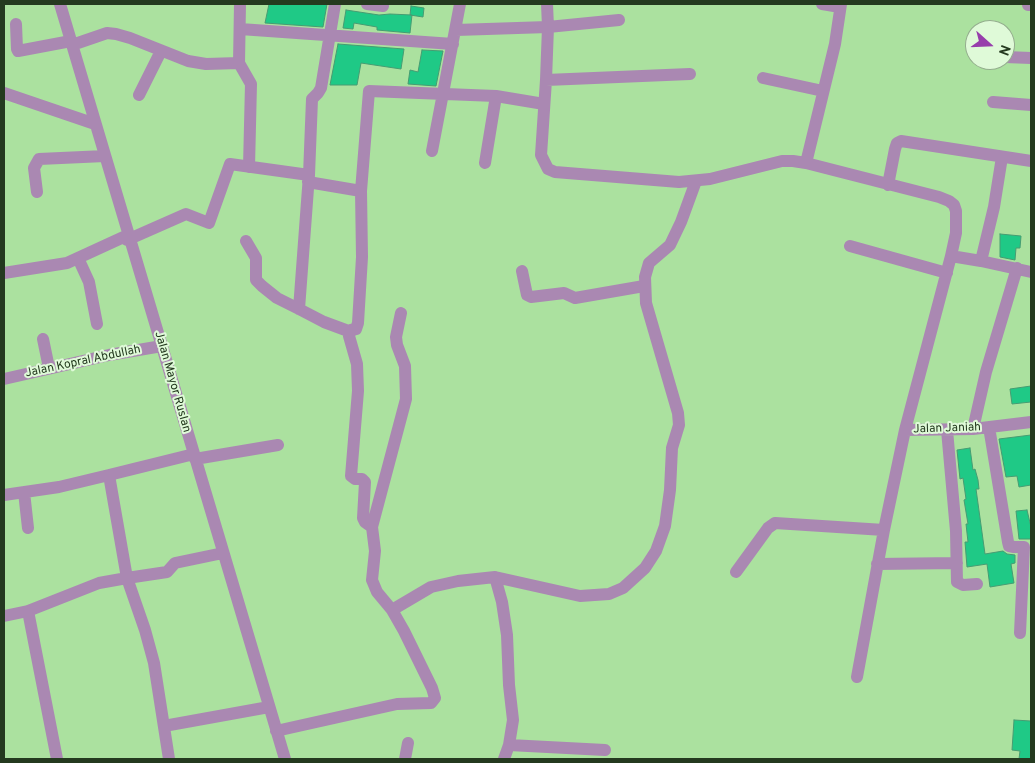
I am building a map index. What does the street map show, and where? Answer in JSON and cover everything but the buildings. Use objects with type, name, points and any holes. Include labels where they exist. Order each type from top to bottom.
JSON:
[{"type":"street","name":"Jalan Mayor Ruslan","points":[[60,4],[128,238],[285,759]]},
{"type":"street","points":[[240,4],[239,63],[251,84],[249,167]]},
{"type":"street","points":[[299,309],[309,178],[312,99],[321,88],[328,36],[335,4]]},
{"type":"street","points":[[367,4],[383,6]]},
{"type":"street","points":[[432,150],[460,4]]},
{"type":"street","points":[[547,4],[546,80],[541,155],[544,163],[551,170],[615,178],[679,182],[696,181],[732,174],[782,160],[806,163],[939,198],[948,201],[954,206],[956,226],[951,256],[905,430]]},
{"type":"street","points":[[806,163],[835,44],[840,5],[822,4]]},
{"type":"street","points":[[456,30],[548,28],[619,20]]},
{"type":"street","points":[[16,24],[18,50],[71,43],[107,33],[130,38],[188,61],[206,64],[239,63]]},
{"type":"street","points":[[240,29],[452,44]]},
{"type":"street","points":[[139,95],[161,50]]},
{"type":"street","points":[[1015,57],[1031,58]]},
{"type":"street","points":[[546,80],[690,74]]},
{"type":"street","points":[[763,78],[823,91]]},
{"type":"street","points":[[372,527],[363,518],[365,482],[355,479],[351,474],[358,391],[357,364],[349,336],[356,329],[358,323],[362,258],[361,191],[369,91],[496,96],[544,104]]},
{"type":"street","points":[[4,93],[95,124]]},
{"type":"street","points":[[485,163],[496,96]]},
{"type":"street","points":[[993,102],[1031,106]]},
{"type":"street","points":[[888,185],[895,149],[897,143],[901,141],[1031,161]]},
{"type":"street","points":[[37,192],[34,168],[39,159],[104,156]]},
{"type":"street","points":[[982,260],[994,207],[1002,157]]},
{"type":"street","points":[[4,273],[67,263],[186,214],[209,223],[230,164],[309,178],[361,191]]},
{"type":"street","points":[[392,610],[431,587],[458,581],[495,577],[580,596],[609,594],[623,588],[645,568],[656,551],[665,526],[670,490],[672,448],[679,425],[678,413],[646,303],[645,277],[649,263],[670,246],[696,181]]},
{"type":"street","points":[[246,241],[256,258],[258,282],[277,298],[324,322],[351,332]]},
{"type":"street","points":[[850,246],[947,273]]},
{"type":"street","points":[[951,256],[982,260],[1031,272]]},
{"type":"street","points":[[78,258],[89,282],[97,324]]},
{"type":"street","points":[[973,429],[986,372],[1017,268]]},
{"type":"street","points":[[522,271],[527,295],[531,297],[564,293],[575,298],[644,286]]},
{"type":"street","points":[[276,731],[397,704],[431,703],[434,700],[432,688],[392,610],[374,585],[375,551],[372,527],[406,399],[405,366],[396,337],[401,313]]},
{"type":"street","points":[[44,340],[49,368]]},
{"type":"street","name":"Jalan Kopral Abdullah","points":[[4,379],[109,355],[162,346]]},
{"type":"street","name":"Jalan Janiah","points":[[857,677],[884,530],[905,430],[989,428],[1031,422]]},
{"type":"street","points":[[989,428],[1009,546],[1014,548],[1028,547],[1027,581],[1020,633]]},
{"type":"street","points":[[948,430],[958,584],[977,584]]},
{"type":"street","points":[[4,495],[59,487],[194,456],[278,445]]},
{"type":"street","points":[[109,475],[126,578],[145,630],[154,663],[169,759]]},
{"type":"street","points":[[24,492],[28,528]]},
{"type":"street","points":[[736,572],[768,528],[775,523],[884,530]]},
{"type":"street","points":[[4,616],[28,611],[66,598],[99,583],[167,572],[175,563],[223,553]]},
{"type":"street","points":[[878,564],[957,563]]},
{"type":"street","points":[[495,577],[502,602],[507,635],[509,685],[513,720],[509,745],[504,759]]},
{"type":"street","points":[[28,611],[57,759]]},
{"type":"street","points":[[164,726],[269,707]]},
{"type":"street","points":[[405,759],[408,743]]},
{"type":"street","points":[[509,745],[605,750]]}]
